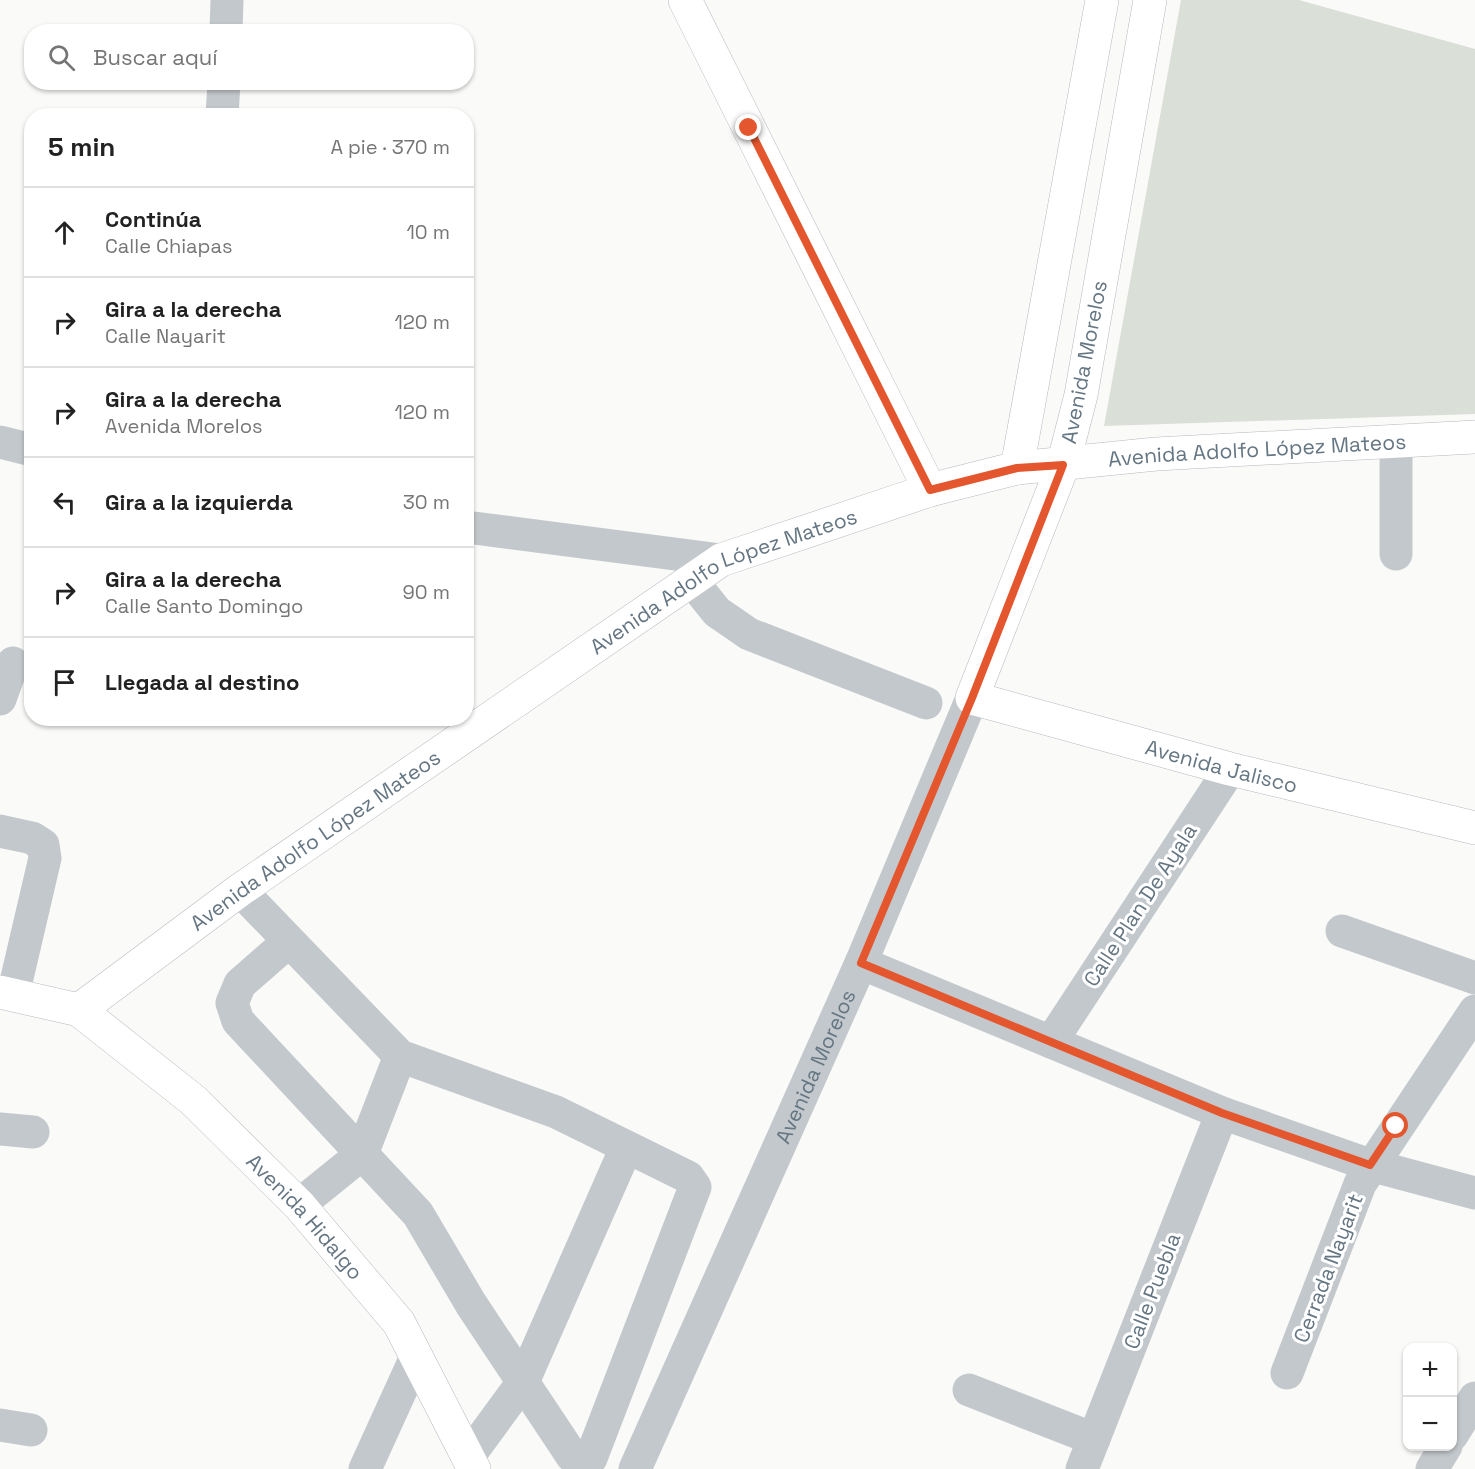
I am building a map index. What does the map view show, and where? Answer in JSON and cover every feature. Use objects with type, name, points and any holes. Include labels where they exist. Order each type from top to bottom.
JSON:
[{"type":"main road","points":[[685,0],[930,490]]},
{"type":"main road","points":[[1017,468],[1102,0]]},
{"type":"main road","name":"Avenida Morelos","points":[[972,698],[1063,465],[1081,395],[1149,0]]},
{"type":"main road","name":"Avenida Adolfo López Mateos","points":[[79,1010],[240,890],[721,560],[930,490],[1017,468],[1156,454],[1475,437]]},
{"type":"main road","name":"Avenida Jalisco","points":[[972,698],[1230,769],[1475,828]]},
{"type":"main road","points":[[7,993],[79,1010]]},
{"type":"main road","name":"Avenida Hidalgo","points":[[79,1010],[193,1100],[298,1206],[399,1323],[471,1463]]},
{"type":"street","points":[[226,24],[227,0]]},
{"type":"street","points":[[222,108],[224,90]]},
{"type":"street","points":[[1395,554],[1396,441]]},
{"type":"street","points":[[0,442],[24,448]]},
{"type":"street","points":[[474,528],[721,560]]},
{"type":"street","points":[[692,581],[717,612],[749,634],[926,703]]},
{"type":"street","points":[[0,699],[13,663]]},
{"type":"street","name":"Avenida Morelos","points":[[635,1469],[861,963],[972,698]]},
{"type":"street","name":"Calle Plan De Ayala","points":[[1051,1042],[1230,769]]},
{"type":"street","points":[[0,831],[32,838],[43,845],[45,858],[7,993]]},
{"type":"street","points":[[240,890],[400,1056],[556,1112],[688,1177],[695,1187],[591,1458],[584,1462],[572,1456],[471,1304],[418,1214],[238,1021],[232,1003],[240,984],[288,942]]},
{"type":"street","points":[[1342,931],[1475,978]]},
{"type":"street","points":[[861,963],[1222,1113],[1370,1165],[1475,1193]]},
{"type":"street","name":"Cerrada Nayarit","points":[[1287,1373],[1360,1184],[1370,1165],[1475,1011]]},
{"type":"street","points":[[298,1206],[362,1154],[400,1056]]},
{"type":"street","name":"Calle Puebla","points":[[1082,1469],[1222,1113]]},
{"type":"street","points":[[0,1129],[33,1132]]},
{"type":"street","points":[[471,1463],[523,1382],[626,1148]]},
{"type":"street","points":[[364,1469],[416,1357]]},
{"type":"street","points":[[969,1390],[1094,1439]]},
{"type":"street","points":[[1457,1427],[1475,1398]]},
{"type":"street","points":[[1432,1469],[1443,1451]]},
{"type":"shaded area","points":[[1181,0],[1299,0],[1475,49],[1475,414],[1104,426]]},
{"type":"route","points":[[749,128],[930,490],[1017,468],[1063,465],[972,698],[861,963],[1222,1113],[1370,1165],[1396,1126]]}]
